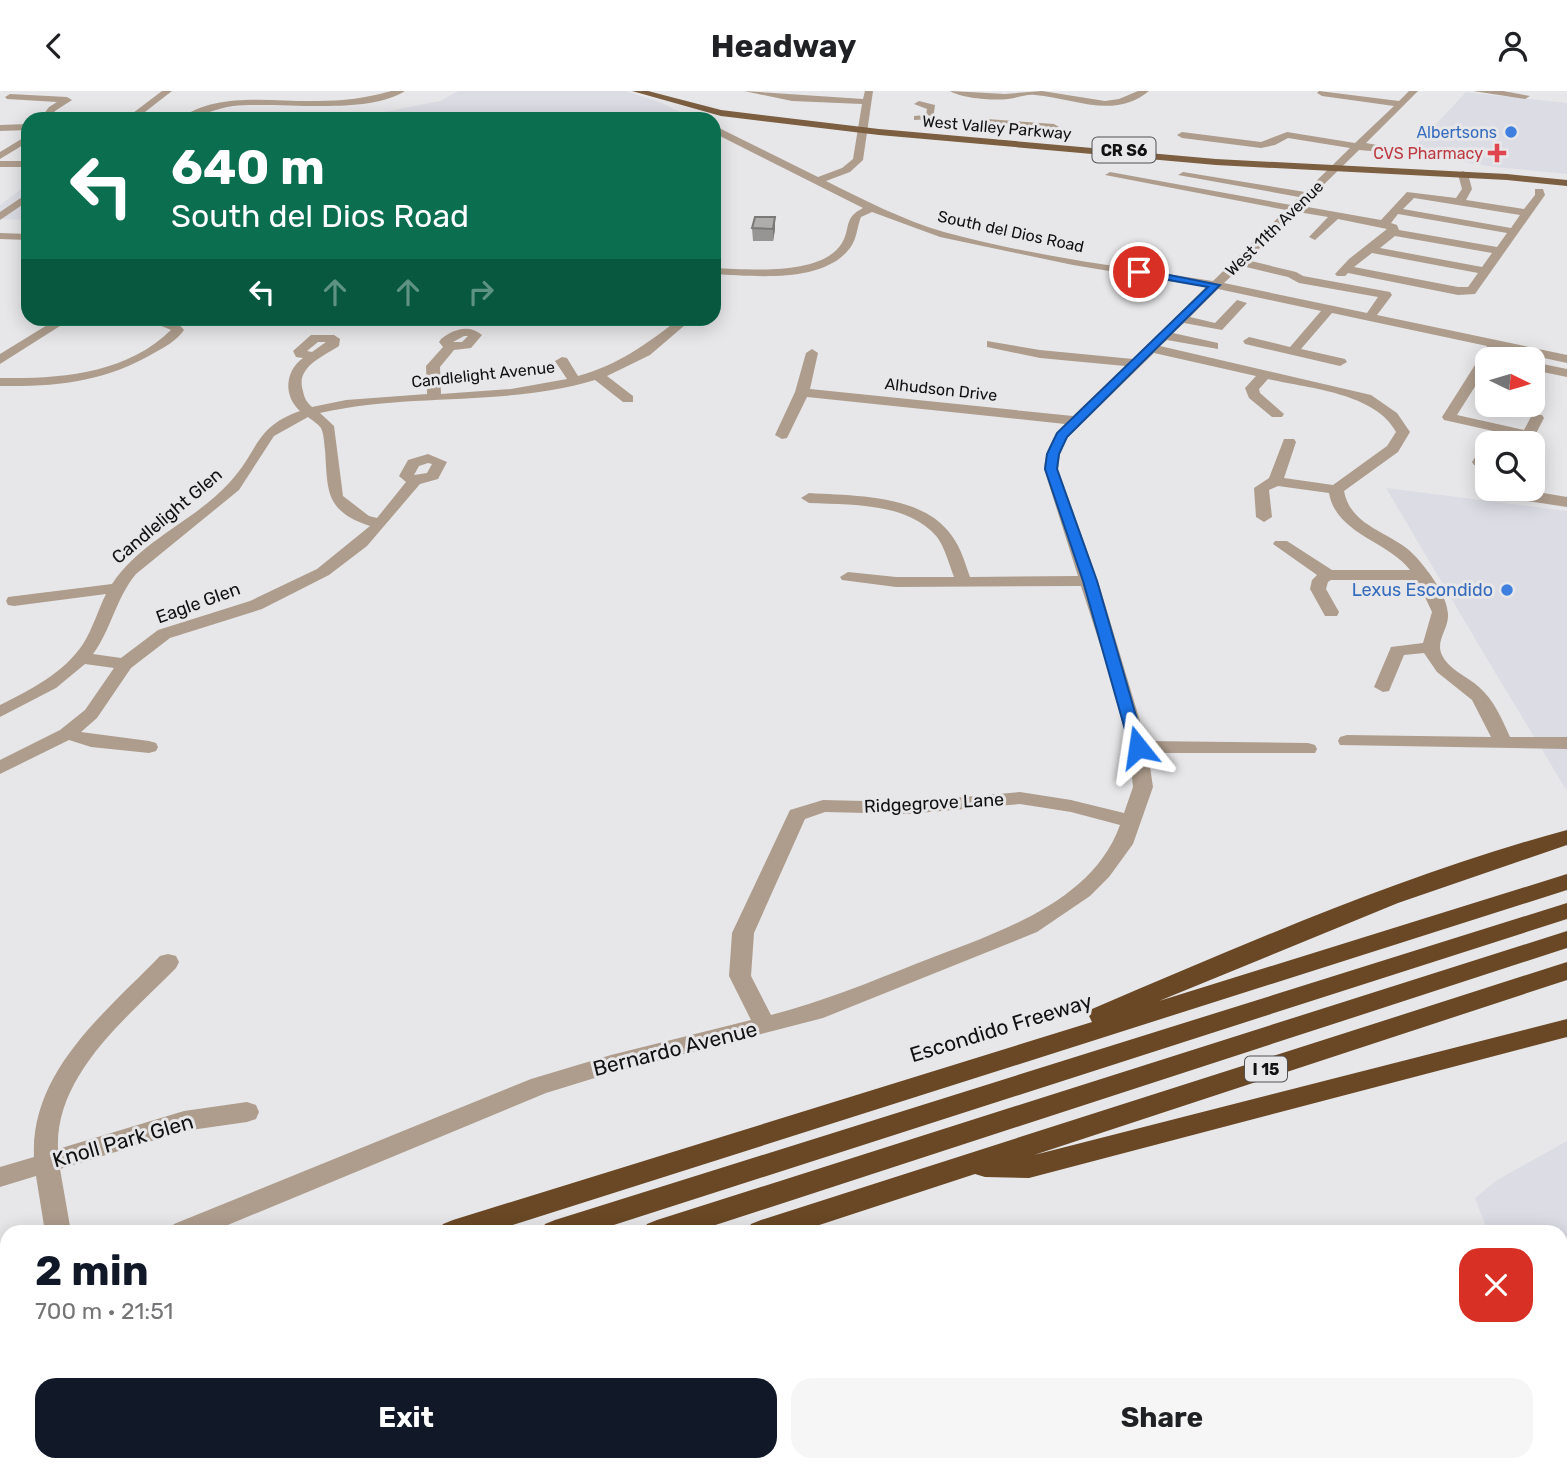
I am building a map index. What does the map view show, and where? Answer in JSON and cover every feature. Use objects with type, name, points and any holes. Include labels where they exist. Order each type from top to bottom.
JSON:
[{"type":"highway","points":[[1007,1058],[1203,971],[1477,865],[1567,837]]},
{"type":"highway","name":"Escondido Freeway","points":[[475,1225],[1567,882]]},
{"type":"highway","points":[[577,1225],[1567,911]]},
{"type":"highway","points":[[679,1225],[1115,1087],[1567,939]]},
{"type":"highway","name":"I 15","points":[[783,1225],[1567,971]]},
{"type":"highway","points":[[965,1166],[1029,1167],[1567,1028]]},
{"type":"main road","name":"West Valley Parkway","points":[[637,91],[717,112]]},
{"type":"main road","name":"West Valley Parkway","points":[[652,91],[739,112],[864,128]]},
{"type":"main road","name":"West Valley Parkway","points":[[721,113],[1191,160],[1567,177]]},
{"type":"main road","name":"West Valley Parkway","points":[[1337,166],[1567,183]]},
{"type":"street","points":[[125,112],[153,91]]},
{"type":"street","points":[[139,112],[167,91]]},
{"type":"street","points":[[298,104],[312,91]]},
{"type":"street","points":[[201,112],[236,104],[360,101],[401,91]]},
{"type":"street","points":[[748,91],[792,98],[868,102]]},
{"type":"street","points":[[817,181],[855,164],[869,91]]},
{"type":"street","points":[[916,121],[930,117],[932,107],[919,104],[922,91]]},
{"type":"street","points":[[954,91],[1054,127]]},
{"type":"street","points":[[987,123],[1035,92],[1096,103],[1126,96],[1135,98],[1145,91]]},
{"type":"street","points":[[1477,91],[1525,96]]},
{"type":"street","name":"West 11th Avenue","points":[[1131,821],[1143,787],[1138,747],[1090,581],[1051,469],[1053,454],[1061,436],[1137,363],[1179,318],[1360,146],[1401,104],[1409,92]]},
{"type":"street","points":[[1322,93],[1401,104]]},
{"type":"street","points":[[10,97],[67,100],[50,112]]},
{"type":"street","points":[[0,128],[21,127]]},
{"type":"street","name":"South del Dios Road","points":[[721,133],[871,208],[914,225],[970,241],[1215,285],[1370,317],[1475,347]]},
{"type":"street","points":[[1182,135],[1261,145],[1287,135],[1402,152]]},
{"type":"street","points":[[721,140],[732,139]]},
{"type":"street","points":[[0,156],[21,142]]},
{"type":"street","points":[[0,164],[21,164]]},
{"type":"street","points":[[1460,201],[1467,189],[1463,174]]},
{"type":"street","points":[[1110,175],[1336,215],[1498,251]]},
{"type":"street","points":[[1183,175],[1308,196]]},
{"type":"street","points":[[0,207],[21,191]]},
{"type":"street","points":[[1526,213],[1411,194],[1396,211],[1381,243],[1368,249],[1343,271],[1471,291],[1540,195],[1539,191]]},
{"type":"street","points":[[0,217],[21,201]]},
{"type":"street","points":[[721,274],[785,271],[827,261],[846,245],[853,221],[871,208]]},
{"type":"street","points":[[1396,211],[1512,231]]},
{"type":"street","points":[[1315,237],[1336,215]]},
{"type":"street","points":[[0,236],[21,237]]},
{"type":"street","points":[[1368,249],[1484,271]]},
{"type":"street","points":[[1240,262],[1292,274],[1299,279],[1386,295],[1370,317]]},
{"type":"street","points":[[1179,318],[1218,327],[1241,303]]},
{"type":"street","points":[[1293,351],[1329,309]]},
{"type":"street","points":[[0,360],[54,326]]},
{"type":"street","points":[[0,382],[52,384],[82,379],[128,364],[178,330],[175,326]]},
{"type":"street","name":"Candlelight Avenue","points":[[308,413],[339,405],[523,390],[575,382],[626,363],[677,326]]},
{"type":"street","points":[[1163,335],[1213,346]]},
{"type":"street","points":[[1249,341],[1340,362]]},
{"type":"street","points":[[992,344],[1040,354],[1137,363]]},
{"type":"street","points":[[434,398],[433,366],[450,347]]},
{"type":"street","points":[[1150,348],[1366,398],[1385,408],[1398,421],[1403,432],[1393,449],[1336,490],[1276,481],[1261,488],[1264,517]]},
{"type":"street","points":[[782,435],[802,392],[812,353]]},
{"type":"street","points":[[312,356],[299,367],[294,379],[299,403],[327,426],[330,434],[336,497],[364,519],[380,524]]},
{"type":"street","name":"South del Dios Road","points":[[1545,357],[1567,359]]},
{"type":"street","points":[[562,361],[575,382]]},
{"type":"street","points":[[1545,368],[1567,373]]},
{"type":"street","points":[[596,375],[628,399]]},
{"type":"street","points":[[1265,375],[1252,388],[1254,395],[1277,414]]},
{"type":"street","points":[[1475,380],[1449,417],[1506,431]]},
{"type":"street","name":"Alhudson Drive","points":[[802,392],[1078,421]]},
{"type":"street","name":"Candlelight Glen","points":[[0,712],[61,677],[91,645],[114,589],[144,558],[210,510],[236,485],[270,433],[295,417],[308,413]]},
{"type":"street","points":[[1530,431],[1537,418]]},
{"type":"street","points":[[1276,481],[1289,442]]},
{"type":"street","name":"Eagle Glen","points":[[0,768],[67,734],[91,714],[125,664],[164,634],[256,605],[323,572],[361,543],[415,481]]},
{"type":"street","points":[[1336,490],[1336,499],[1348,517],[1408,556],[1421,575],[1440,611],[1431,647],[1433,656],[1442,667],[1479,696],[1504,743]]},
{"type":"street","points":[[809,498],[889,506],[921,517],[944,536],[964,581]]},
{"type":"street","points":[[1545,499],[1567,502]]},
{"type":"street","points":[[1282,544],[1328,575]]},
{"type":"street","points":[[1331,612],[1318,589],[1320,580],[1328,575],[1421,575]]},
{"type":"street","points":[[848,577],[896,582],[1090,581]]},
{"type":"street","points":[[14,601],[114,589]]},
{"type":"street","points":[[1384,687],[1397,651],[1431,647]]},
{"type":"street","points":[[80,658],[125,664]]},
{"type":"street","points":[[67,734],[91,741],[149,747]]},
{"type":"street","points":[[1347,741],[1567,743]]},
{"type":"street","points":[[1138,747],[1308,749]]},
{"type":"street","name":"Ridgegrove Lane","points":[[765,1025],[740,976],[743,933],[788,840],[797,815],[823,806],[906,809],[1020,798],[1071,806],[1131,821]]},
{"type":"street","name":"Bernardo Avenue","points":[[200,1225],[539,1086],[611,1064],[815,1012],[1029,927],[1083,891],[1102,872],[1123,844],[1131,821]]},
{"type":"street","points":[[57,1225],[46,1129],[56,1095],[69,1069],[168,962]]},
{"type":"street","name":"Knoll Park Glen","points":[[0,1177],[184,1121],[247,1112]]},
{"type":"shaded area","points":[[458,91],[626,91],[680,112],[384,112],[440,101]]},
{"type":"shaded area","points":[[1466,92],[1567,103],[1567,174],[1494,167],[1418,154],[1412,150]]},
{"type":"shaded area","points":[[21,189],[21,220],[0,219],[0,205]]},
{"type":"shaded area","name":"Lexus Escondido","points":[[1386,488],[1567,511],[1567,791]]},
{"type":"shaded area","points":[[1567,1141],[1567,1225],[1485,1225],[1475,1198],[1497,1180]]},
{"type":"building","points":[[755,217],[775,217],[773,229],[752,228]]},
{"type":"place","name":"Albertsons","points":[[1511,132]]},
{"type":"place","name":"CVS Pharmacy","points":[[1497,153]]},
{"type":"place","name":"Lexus Escondido","points":[[1507,590]]},
{"type":"route","points":[[1138,747],[1090,581],[1051,469],[1053,454],[1061,436],[1215,285],[1139,272]]}]
